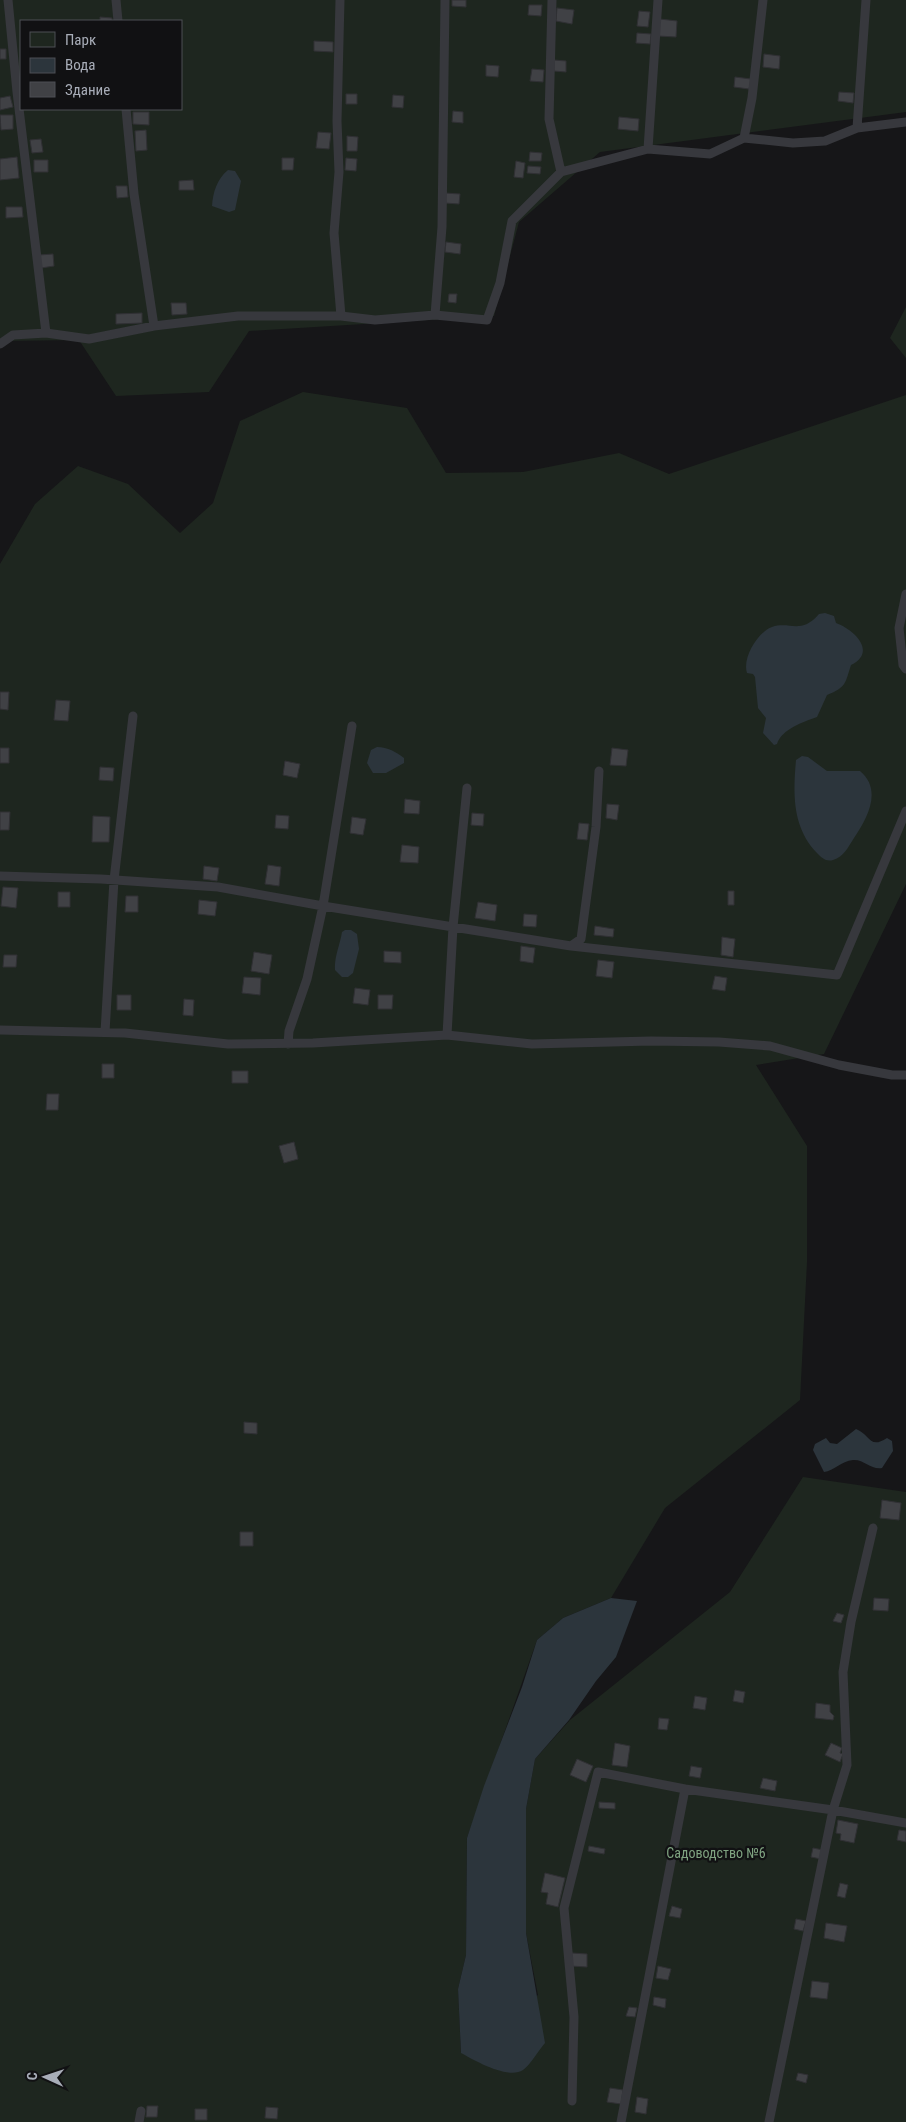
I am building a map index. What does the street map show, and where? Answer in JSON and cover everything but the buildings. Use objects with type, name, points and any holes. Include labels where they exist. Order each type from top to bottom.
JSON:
[{"type":"lane","points":[[8,0],[16,92],[46,333]]},
{"type":"lane","points":[[116,0],[118,20]]},
{"type":"lane","points":[[340,0],[337,121],[339,172],[334,233],[341,316]]},
{"type":"lane","points":[[435,314],[442,227],[445,0]]},
{"type":"lane","points":[[552,0],[549,119],[561,172]]},
{"type":"lane","points":[[648,149],[658,0]]},
{"type":"lane","points":[[744,138],[752,98],[763,0]]},
{"type":"lane","points":[[857,128],[866,0]]},
{"type":"lane","points":[[126,110],[134,194],[154,326]]},
{"type":"lane","points":[[0,344],[13,335],[46,333],[89,339],[154,326],[238,316],[341,316],[374,320],[435,314],[487,320],[500,283],[512,221],[561,172],[648,149],[710,154],[744,138],[793,143],[824,141],[857,128],[906,122]]},
{"type":"lane","points":[[906,594],[898,628],[903,665],[906,669]]},
{"type":"lane","points":[[105,1032],[114,880],[133,716]]},
{"type":"lane","points":[[288,1044],[289,1031],[307,980],[323,906],[352,726]]},
{"type":"lane","points":[[571,946],[581,939],[596,827],[599,771]]},
{"type":"lane","points":[[447,1035],[453,927],[467,788]]},
{"type":"lane","points":[[0,876],[114,880],[218,887],[571,946],[837,975],[906,811]]},
{"type":"lane","points":[[0,1030],[125,1033],[228,1044],[288,1044],[447,1035],[532,1044],[651,1041],[719,1042],[770,1046],[848,1067],[892,1075],[906,1074]]},
{"type":"lane","points":[[769,2122],[833,1810],[847,1765],[843,1672],[873,1528]]},
{"type":"lane","points":[[572,2101],[574,2017],[564,1908],[598,1772],[684,1789],[833,1810],[906,1823]]},
{"type":"lane","points":[[621,2122],[684,1789]]},
{"type":"lane","points":[[139,2122],[141,2111]]},
{"type":"green space","points":[[0,0],[906,0],[906,112],[600,152],[519,222],[494,316],[249,331],[209,392],[116,396],[79,340],[0,341]]},
{"type":"green space","points":[[906,307],[906,358],[890,338]]},
{"type":"green space","name":"Садоводство №6","points":[[303,392],[407,408],[446,473],[523,472],[619,453],[669,474],[906,395],[906,884],[824,1054],[756,1065],[807,1146],[807,1262],[800,1400],[665,1508],[611,1598],[563,1618],[537,1640],[467,1838],[466,1955],[458,1989],[461,2053],[538,1995],[526,1933],[526,1809],[535,1759],[570,1720],[730,1592],[803,1477],[906,1492],[906,2122],[0,2122],[0,564],[35,504],[78,466],[128,484],[180,533],[213,503],[240,421]]},
{"type":"water","points":[[228,170],[235,171],[241,181],[235,210],[229,212],[212,206],[216,186]]},
{"type":"water","points":[[825,613],[834,616],[836,623],[856,636],[863,648],[862,654],[859,660],[851,665],[842,687],[827,695],[817,717],[788,730],[777,744],[774,745],[763,733],[766,718],[758,708],[755,677],[753,674],[747,673],[746,667],[749,653],[761,634],[772,627],[784,625],[801,626],[813,620],[819,614]]},
{"type":"water","points":[[377,747],[395,752],[404,758],[404,763],[386,773],[373,773],[367,763],[371,750]]},
{"type":"water","points":[[802,756],[808,757],[827,771],[860,771],[871,787],[872,796],[864,822],[845,851],[840,857],[833,860],[826,860],[817,853],[809,843],[799,821],[795,798],[795,773],[796,760]]},
{"type":"water","points":[[351,930],[357,934],[359,949],[353,973],[348,977],[342,977],[335,970],[335,965],[342,932]]},
{"type":"water","points":[[856,1429],[873,1442],[887,1438],[892,1441],[893,1451],[882,1468],[853,1460],[824,1472],[813,1450],[815,1444],[826,1438],[830,1443],[837,1444]]},
{"type":"water","points":[[611,1598],[637,1601],[616,1657],[596,1681],[569,1720],[535,1759],[526,1809],[526,1933],[545,2043],[523,2070],[509,2073],[500,2071],[461,2053],[458,1989],[466,1955],[467,1838],[484,1786],[522,1687],[537,1640],[563,1618]]}]
